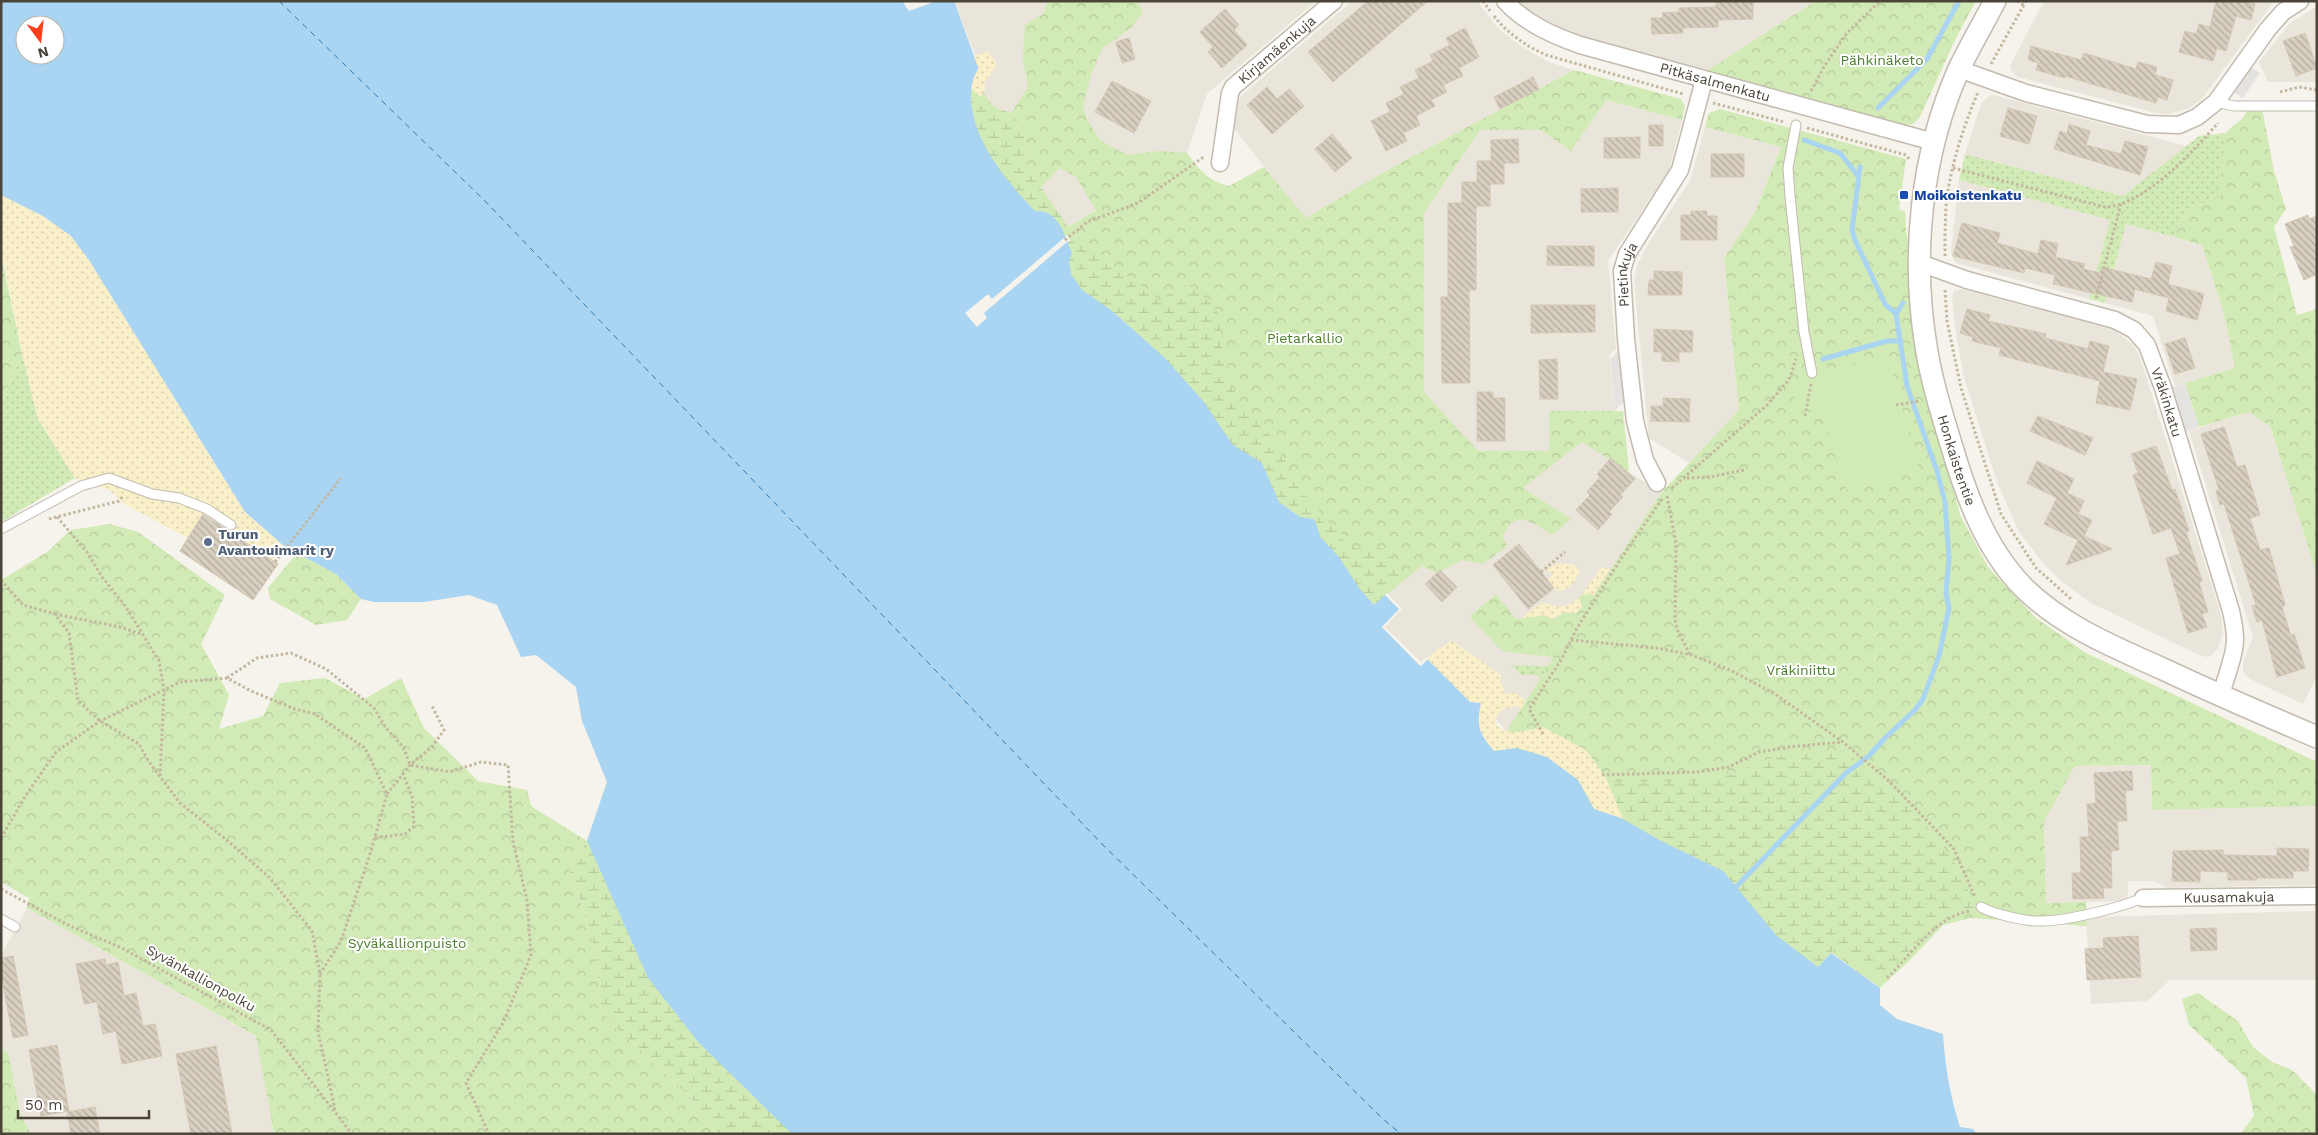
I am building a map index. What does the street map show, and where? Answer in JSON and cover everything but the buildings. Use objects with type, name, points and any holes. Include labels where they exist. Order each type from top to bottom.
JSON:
[{"type":"street","name":"Kirjamäenkuja","points":[[1220,163],[1230,93],[1233,87],[1334,1]]},
{"type":"street","name":"Pitkäsalmenkatu","points":[[1505,1],[1529,22],[1557,37],[1704,80],[1934,142]]},
{"type":"street","name":"Honkaistentie","points":[[1995,1],[1959,69],[1934,142],[1922,204],[1921,306],[1926,347],[1937,399],[1976,516],[1996,554],[2024,588],[2080,630],[2221,696],[2317,737]]},
{"type":"street","points":[[1959,69],[2026,93],[2147,124],[2178,125],[2197,117],[2216,102],[2268,29],[2283,12],[2300,1]]},
{"type":"street","name":"Pietinkuja","points":[[1662,488],[1645,460],[1634,421],[1622,271],[1627,254],[1680,170],[1704,80]]},
{"type":"street","name":"Vräkinkatu","points":[[1920,262],[1967,280],[2115,320],[2134,330],[2148,345],[2231,611],[2235,638],[2231,662],[2225,676],[2221,696]]},
{"type":"street","name":"Kuusamakuja","points":[[2142,898],[2317,896]]},
{"type":"lane","points":[[2216,102],[2234,106],[2317,106]]},
{"type":"lane","points":[[1796,125],[1788,168],[1804,332],[1812,373]]},
{"type":"lane","points":[[1,530],[81,486],[109,478],[152,494],[179,498],[207,509],[231,526]]},
{"type":"lane","points":[[1981,907],[1989,911],[2040,921],[2119,906],[2142,898]]},
{"type":"lane","points":[[1,919],[15,927]]},
{"type":"path","points":[[1808,96],[1825,65],[1847,33],[1880,1]]},
{"type":"path","points":[[2017,1],[2025,3],[1984,77],[1963,128],[1953,168],[1946,206],[1944,271],[1947,321],[1961,388],[2002,514],[2036,568],[2072,600]]},
{"type":"path","points":[[1953,168],[2106,207],[2121,204],[2143,192],[2171,172],[2234,106]]},
{"type":"path","points":[[1065,240],[1100,216],[1138,202],[1223,144]]},
{"type":"path","points":[[2092,314],[2121,204]]},
{"type":"path","points":[[1543,734],[1529,709],[1561,660],[1571,640],[1662,488],[1686,478],[1767,405],[1789,380],[1804,332]]},
{"type":"path","points":[[1805,416],[1812,373]]},
{"type":"path","points":[[1686,478],[1710,477],[1744,470]]},
{"type":"path","points":[[275,562],[341,478]]},
{"type":"path","points":[[16,522],[57,517],[119,501],[132,486]]},
{"type":"path","points":[[1662,488],[1676,542],[1675,619],[1677,629],[1690,654]]},
{"type":"path","points":[[57,517],[87,552],[102,577],[126,607],[159,661],[164,690],[160,777]]},
{"type":"path","points":[[1542,572],[1565,552]]},
{"type":"path","points":[[1,580],[23,605],[55,614],[120,627],[142,634]]},
{"type":"path","points":[[55,614],[69,633],[78,701],[100,721],[139,744],[160,777],[180,803],[270,878],[312,931],[320,974],[318,1031],[335,1110]]},
{"type":"path","points":[[1571,640],[1657,648],[1690,654],[1730,670],[1774,694],[1843,742],[1874,767],[1954,849],[1976,900],[1981,907],[1956,913],[1940,922],[1887,978]]},
{"type":"path","points":[[1,838],[26,796],[56,752],[100,721],[180,682],[227,678],[257,658],[291,653],[326,669],[374,708],[386,728],[404,748],[410,766]]},
{"type":"path","points":[[227,678],[251,692],[295,709],[316,714],[365,748],[387,794]]},
{"type":"path","points":[[320,974],[341,941],[375,838],[387,794],[410,766],[432,747],[444,730],[432,706]]},
{"type":"path","points":[[1602,775],[1697,772],[1729,766],[1759,752],[1843,742]]},
{"type":"path","points":[[410,766],[450,772],[481,762],[508,765],[513,842],[527,900],[531,954],[504,1023],[466,1083],[489,1134]]},
{"type":"path","points":[[375,838],[405,834],[414,826],[412,796],[403,774]]},
{"type":"path","name":"Syvänkallionpolku","points":[[1,889],[70,926],[120,947],[271,1030],[352,1134]]},
{"type":"shaded area","points":[[954,1],[1316,1],[1207,94],[1187,153],[1063,230],[997,167],[977,60]]},
{"type":"shaded area","points":[[1352,1],[1477,1],[1498,28],[1522,47],[1549,62],[1574,70],[1389,169],[1306,219],[1231,125],[1240,97]]},
{"type":"shaded area","points":[[1517,1],[1815,1],[1705,72],[1562,33],[1526,11]]},
{"type":"shaded area","points":[[2044,1],[2274,1],[2202,99],[2188,109],[2167,114],[2152,112],[2018,77],[2013,73],[2010,67],[2012,62]]},
{"type":"shaded area","points":[[2317,6],[2317,82],[2268,82],[2259,62],[2289,24]]},
{"type":"shaded area","points":[[2248,65],[2260,73],[2243,98],[2232,91]]},
{"type":"shaded area","points":[[1992,95],[2187,146],[2123,196],[1965,154],[1981,104],[1987,97]]},
{"type":"shaded area","points":[[1606,100],[1682,120],[1669,171],[1608,261],[1616,348],[1609,356],[1615,411],[1549,411],[1549,451],[1478,451],[1423,392],[1424,213],[1480,130],[1540,130],[1571,151]]},
{"type":"shaded area","points":[[1705,127],[1781,147],[1755,212],[1724,258],[1739,410],[1689,463],[1649,438],[1634,282],[1637,266],[1646,247],[1690,181]]},
{"type":"shaded area","points":[[1959,180],[2110,220],[2089,299],[1956,263],[1951,251]]},
{"type":"shaded area","points":[[2126,224],[2202,245],[2224,314],[2235,368],[2175,386],[2153,316],[2105,303]]},
{"type":"shaded area","points":[[1962,289],[2114,330],[2132,344],[2139,354],[2221,615],[2223,633],[2218,648],[2212,655],[2207,657],[2199,655],[2091,603],[2060,580],[2043,563],[2019,532],[1997,482],[1964,377],[1955,328],[1952,297],[1954,291]]},
{"type":"shaded area","points":[[1622,347],[1627,399],[1615,410],[1610,359]]},
{"type":"shaded area","points":[[2185,383],[2199,427],[2185,432],[2172,388]]},
{"type":"shaded area","points":[[2249,412],[2270,426],[2317,575],[2317,676],[2303,704],[2250,679],[2243,671],[2243,662],[2253,637],[2189,431]]},
{"type":"shaded area","points":[[1582,441],[1661,493],[1507,732],[1481,703],[1421,666],[1382,627],[1399,609],[1385,595]]},
{"type":"shaded area","points":[[2151,765],[2152,810],[2317,806],[2317,885],[2167,888],[2154,881],[2128,881],[2128,901],[2046,903],[2044,821],[2075,766]]},
{"type":"shaded area","points":[[27,908],[257,1037],[274,1134],[31,1134],[20,1112],[8,1052],[1,1050],[1,955]]},
{"type":"shaded area","points":[[2317,911],[2317,980],[2170,980],[2147,1001],[2091,1004],[2086,917]]},
{"type":"green space","name":"Pietarkallio","points":[[1048,1],[1137,1],[1143,12],[1132,27],[1102,49],[1091,75],[1083,106],[1088,121],[1100,140],[1127,155],[1159,151],[1187,153],[1210,178],[1229,186],[1264,167],[1306,218],[1389,169],[1574,70],[1681,99],[1685,106],[1682,120],[1606,100],[1571,151],[1540,130],[1480,130],[1424,213],[1424,392],[1478,451],[1549,451],[1549,411],[1623,411],[1629,472],[1582,442],[1523,488],[1571,519],[1552,535],[1525,520],[1512,522],[1503,537],[1507,546],[1483,564],[1462,560],[1437,573],[1422,566],[1374,605],[1136,331],[1063,230],[1096,210],[1076,177],[1060,168],[1041,187],[1025,158],[1026,145],[1021,125],[1012,112],[1028,87],[1023,59],[1025,25],[1043,14]]},
{"type":"green space","name":"Pähkinäketo","points":[[1815,1],[1976,1],[1956,38],[1920,117],[1913,124],[1904,125],[1705,72]]},
{"type":"green space","points":[[956,77],[981,96],[984,93],[995,107],[1012,112],[1021,125],[1026,145],[1025,158],[1041,187],[1071,231],[1042,257],[951,92]]},
{"type":"green space","name":"Vräkiniittu","points":[[1720,109],[1906,159],[1899,210],[1905,211],[1906,230],[1947,463],[1960,515],[1988,567],[2036,618],[2086,653],[2317,762],[2317,806],[2152,810],[2151,765],[2075,766],[2044,821],[2046,903],[2086,902],[2087,926],[1971,918],[1943,925],[1880,988],[1832,953],[1494,751],[1554,657],[1506,652],[1499,648],[1471,619],[1471,615],[1496,594],[1516,619],[1543,615],[1556,618],[1565,612],[1582,607],[1579,598],[1582,594],[1591,593],[1593,596],[1661,493],[1739,410],[1724,258],[1755,212],[1781,147],[1705,127],[1709,113]]},
{"type":"green space","points":[[2262,109],[2274,171],[2286,209],[2274,227],[2297,315],[2317,309],[2317,575],[2270,426],[2249,412],[2199,427],[2185,383],[2235,368],[2224,314],[2202,245],[2174,237],[2182,219],[2190,209],[2221,196],[2223,153],[2227,132],[2246,112]]},
{"type":"green space","points":[[2226,133],[2222,197],[2190,209],[2182,219],[2174,237],[2126,224],[2105,303],[2089,299],[2110,220],[1959,180],[1965,154],[2123,196],[2199,136]]},
{"type":"green space","points":[[1077,235],[1095,246],[1117,270],[1138,283],[1160,301],[1171,292],[1188,285],[1210,302],[1220,316],[1223,357],[1229,382],[1249,413],[1273,438],[1300,489],[1334,528],[1341,533],[1345,547],[1362,549],[1373,545],[1390,552],[1407,577],[1374,605],[1042,263]]},
{"type":"green space","points":[[1,255],[22,353],[1,404]]},
{"type":"green space","points":[[22,353],[38,419],[75,478],[1,522],[1,404]]},
{"type":"green space","points":[[1888,356],[1919,470],[1846,490],[1820,407],[1785,415],[1804,377],[1819,362],[1830,370]]},
{"type":"green space","name":"Syväkallionpuisto","points":[[110,524],[138,532],[225,595],[201,644],[229,695],[219,729],[263,716],[280,683],[325,678],[364,699],[401,678],[424,728],[478,781],[527,790],[531,806],[587,841],[569,866],[594,945],[601,1013],[690,1097],[716,1134],[274,1134],[256,1036],[27,908],[29,898],[1,882],[1,580],[47,552],[71,530]]},
{"type":"green space","points":[[297,553],[336,574],[361,599],[347,620],[316,625],[270,599],[268,588]]},
{"type":"green space","points":[[1510,665],[1549,666],[1541,678],[1536,675],[1520,675]]},
{"type":"green space","points":[[1844,750],[1906,805],[1935,836],[1958,869],[1976,908],[1956,911],[1938,922],[1880,979],[1836,947],[1791,997],[1607,825],[1613,800],[1607,782],[1699,781],[1733,774],[1761,761],[1791,753]]},
{"type":"green space","points":[[607,782],[870,1134],[716,1134],[690,1097],[601,1013],[594,945],[569,866],[587,841]]},
{"type":"green space","points":[[2198,993],[2238,1021],[2253,1047],[2272,1062],[2292,1070],[2317,1095],[2317,1134],[2241,1134],[2254,1115],[2246,1078],[2189,1025],[2182,999]]},
{"type":"green space","points":[[1,1050],[8,1052],[20,1112],[31,1134],[1,1134]]},
{"type":"sand","points":[[987,52],[995,60],[996,67],[985,81],[984,93],[980,96],[972,90],[973,79],[978,70],[974,56]]},
{"type":"sand","points":[[1,195],[43,216],[71,236],[89,260],[245,512],[284,546],[273,560],[205,513],[188,538],[126,505],[108,489],[75,478],[38,419],[22,353],[1,249]]},
{"type":"sand","points":[[1559,563],[1575,565],[1580,570],[1574,583],[1563,591],[1556,590],[1548,579],[1553,575],[1547,569]]},
{"type":"sand","points":[[1601,568],[1610,569],[1593,596],[1591,593],[1582,594]]},
{"type":"sand","points":[[1579,598],[1582,607],[1576,614],[1565,612],[1552,619],[1543,615],[1521,619],[1538,605],[1544,603],[1560,607],[1566,606]]},
{"type":"sand","points":[[1451,640],[1501,675],[1500,681],[1506,694],[1514,692],[1526,701],[1521,709],[1516,706],[1502,710],[1497,715],[1496,724],[1506,731],[1512,732],[1543,727],[1586,750],[1605,776],[1623,819],[1594,809],[1578,780],[1517,748],[1494,751],[1485,740],[1480,729],[1481,703],[1470,702],[1427,659]]},
{"type":"water","points":[[1,1],[902,1],[909,11],[937,1],[954,1],[978,67],[972,84],[971,100],[980,136],[1005,177],[1035,211],[1050,214],[1060,224],[1072,253],[1069,262],[1071,274],[1082,290],[1111,310],[1165,358],[1203,401],[1233,445],[1262,463],[1279,502],[1300,517],[1314,519],[1321,538],[1339,557],[1359,588],[1374,605],[1385,595],[1400,609],[1382,627],[1420,666],[1427,659],[1470,702],[1481,703],[1480,729],[1485,740],[1494,751],[1517,748],[1547,757],[1578,780],[1594,809],[1623,819],[1661,841],[1723,871],[1777,936],[1818,967],[1831,953],[1880,988],[1880,1005],[1897,1019],[1943,1034],[1948,1081],[1960,1127],[1973,1129],[1976,1133],[792,1134],[699,1043],[648,978],[587,841],[607,782],[582,721],[576,687],[536,655],[521,657],[497,605],[469,595],[424,602],[374,602],[361,599],[336,574],[284,546],[245,512],[89,260],[71,236],[43,216],[1,195]]},
{"type":"pier","points":[[1064,238],[1067,242],[984,313],[987,318],[977,327],[965,313],[988,294],[992,299]]},
{"type":"pier","points":[[1387,593],[1402,609],[1385,627],[1421,662],[1426,657],[1429,658],[1421,666],[1382,627],[1399,609],[1385,595]]},
{"type":"waterway","points":[[1878,108],[1927,59],[1959,1]]},
{"type":"waterway","points":[[1804,140],[1840,153],[1858,176]]},
{"type":"waterway","points":[[1736,887],[1846,773],[1869,756],[1915,710],[1923,699],[1939,656],[1949,608],[1946,593],[1949,558],[1945,502],[1937,471],[1907,386],[1896,314],[1885,304],[1852,230],[1860,167]]},
{"type":"waterway","points":[[1896,314],[1903,303]]},
{"type":"waterway","points":[[1823,359],[1887,341],[1901,341]]},
{"type":"ferry route","points":[[279,1],[486,202],[1102,844],[1383,1119],[1401,1134]]},
{"type":"place","name":"Moikoistenkatu","points":[[1904,195]]},
{"type":"place","name":"Turun Avantouimarit ry","points":[[208,542]]}]
